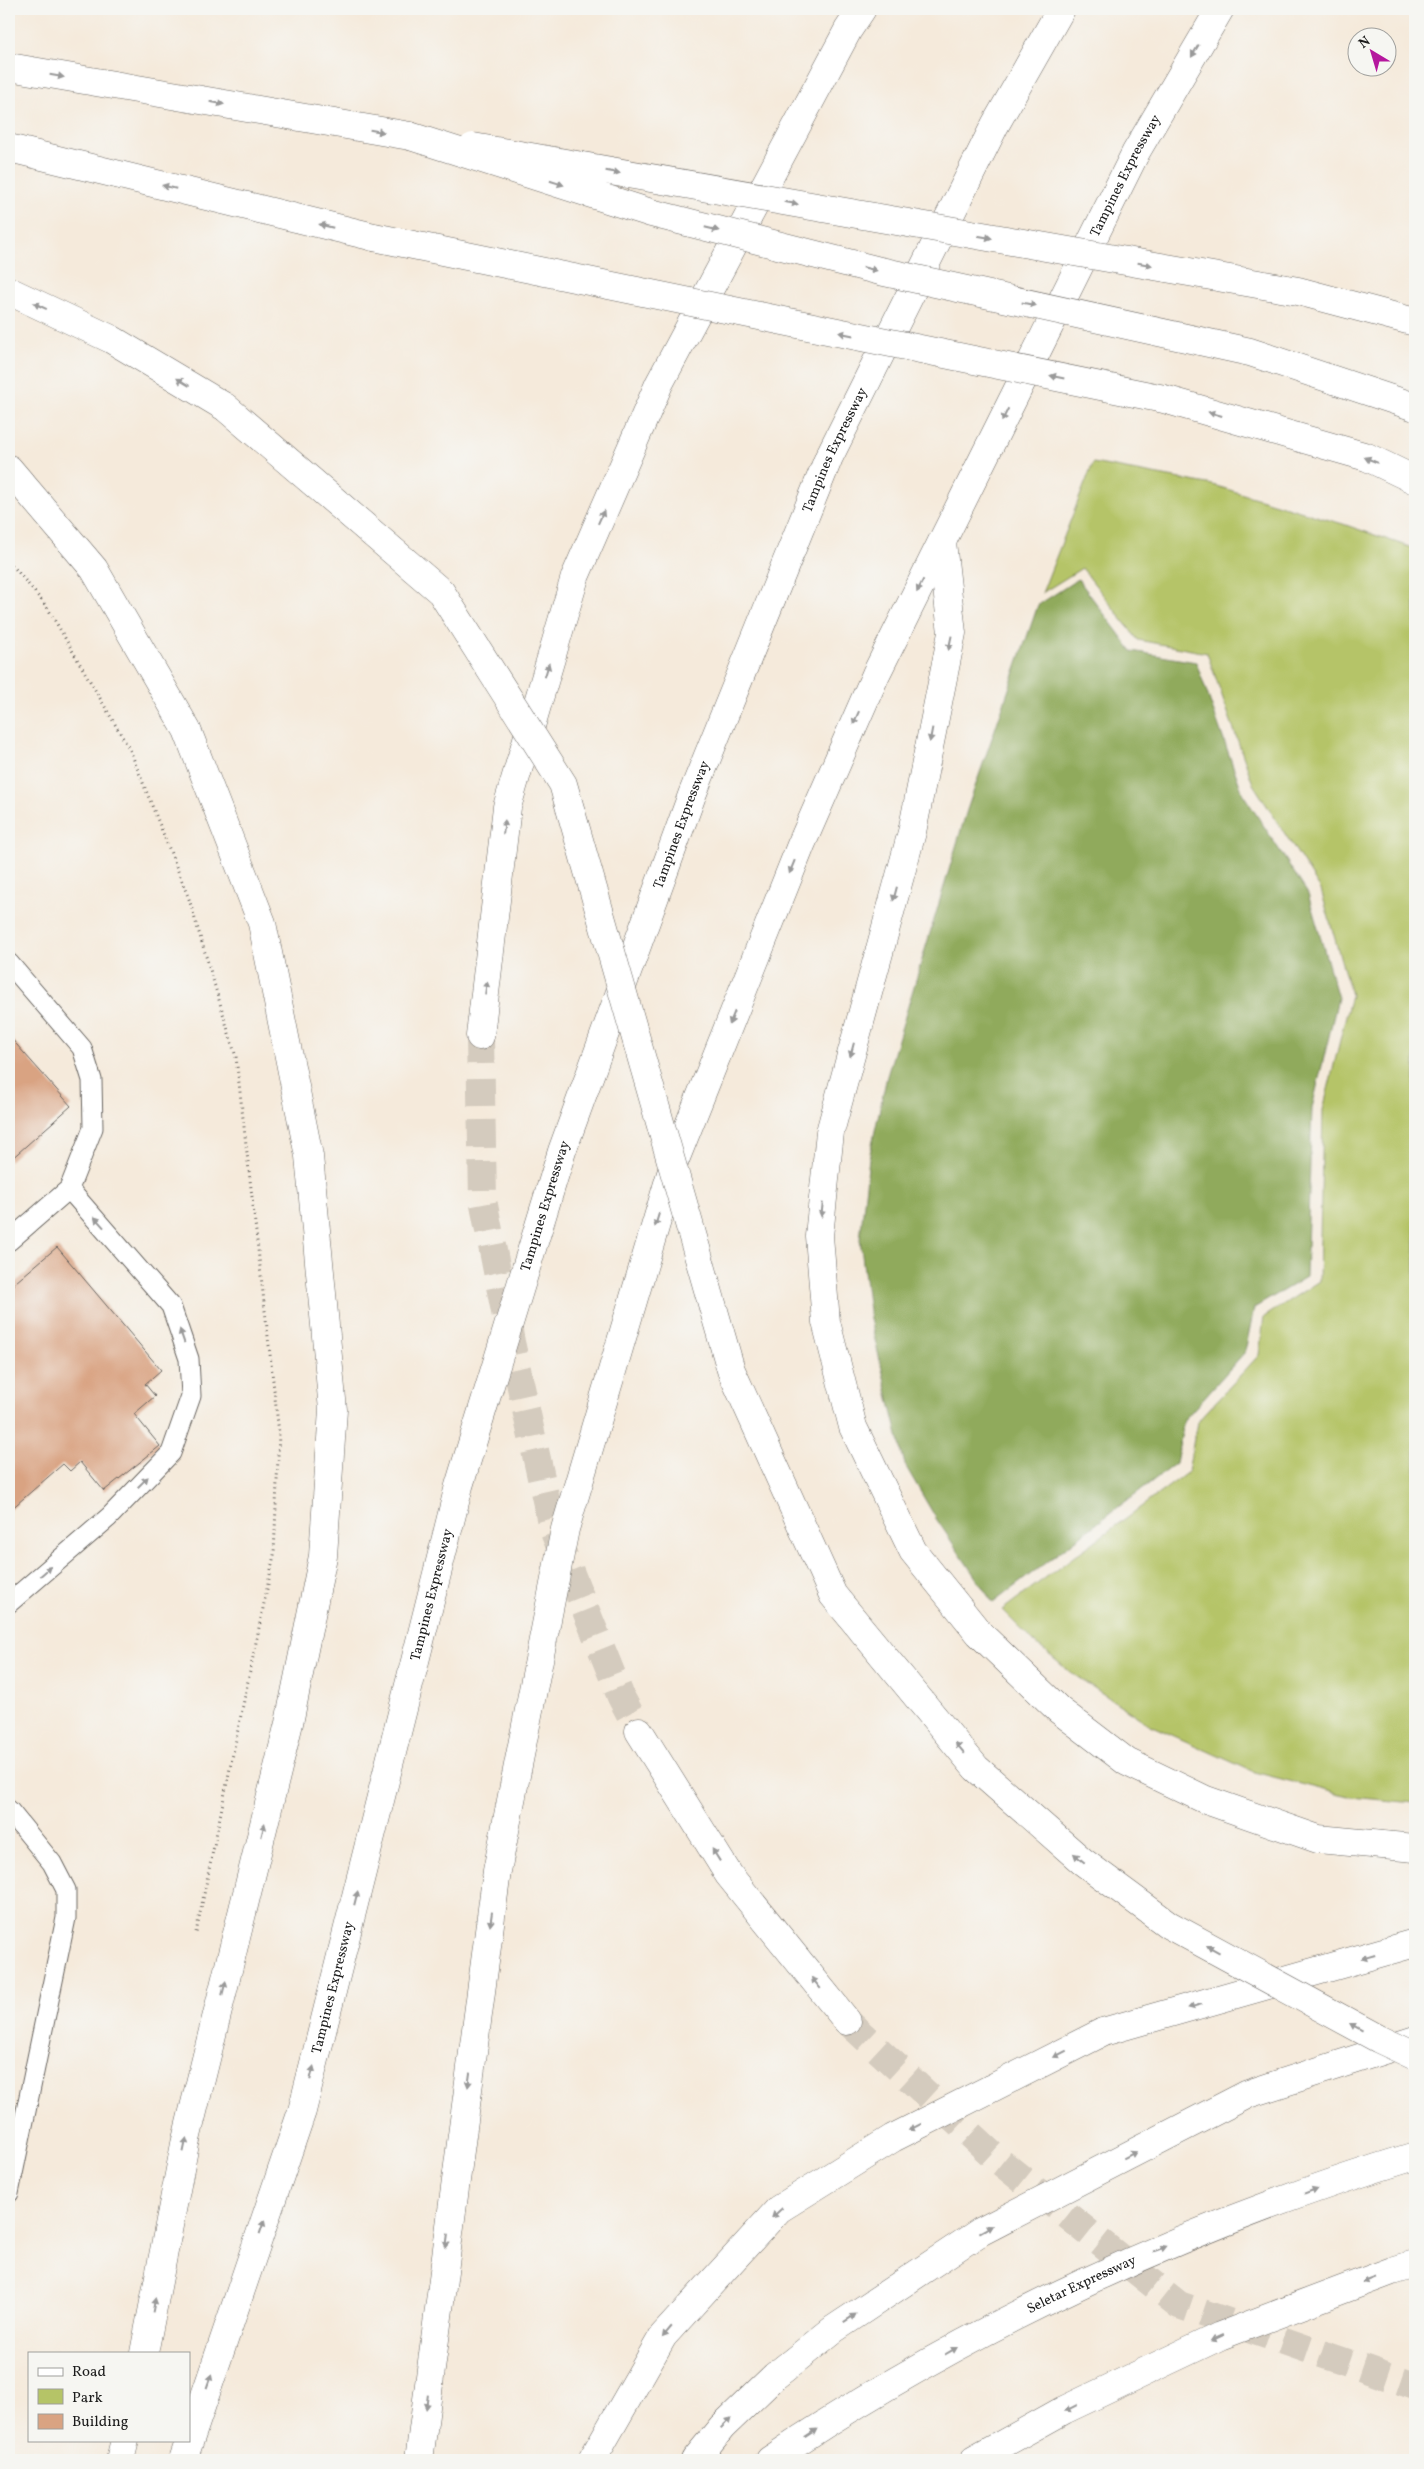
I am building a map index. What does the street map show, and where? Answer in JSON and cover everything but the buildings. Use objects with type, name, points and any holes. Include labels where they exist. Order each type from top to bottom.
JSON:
[{"type":"main road","points":[[480,1036],[507,807],[575,577],[659,384],[848,30],[862,9]]},
{"type":"main road","name":"Tampines Expressway","points":[[190,2439],[302,2111],[460,1486],[562,1151],[692,795],[829,457],[995,125],[1061,9]]},
{"type":"main road","name":"Tampines Expressway","points":[[419,2460],[497,1870],[565,1529],[675,1160],[805,836],[876,674],[1136,152],[1220,9]]},
{"type":"main road","points":[[9,68],[1298,291],[1415,322]]},
{"type":"main road","points":[[410,136],[651,213],[880,271],[1250,352],[1415,407]]},
{"type":"main road","points":[[9,148],[374,237],[1164,399],[1367,457],[1415,480]]},
{"type":"main road","points":[[9,291],[111,339],[225,407],[322,488],[441,592],[563,784],[731,1370],[833,1595],[976,1768],[1082,1861],[1169,1925],[1379,2040],[1415,2056]]},
{"type":"main road","points":[[9,469],[94,569],[187,730],[262,923],[309,1156],[333,1410],[323,1556],[289,1723],[185,2144],[144,2352]]},
{"type":"main road","points":[[942,542],[952,633],[912,832],[830,1132],[818,1236],[826,1322],[853,1427],[913,1551],[978,1633],[1059,1710],[1119,1756],[1206,1800],[1318,1838],[1415,1848]]},
{"type":"main road","points":[[639,1731],[729,1875],[847,2021]]},
{"type":"main road","points":[[592,2460],[663,2336],[780,2209],[893,2138],[1103,2032],[1415,1943]]},
{"type":"main road","points":[[695,2460],[722,2427],[775,2376],[834,2329],[980,2232],[1248,2094],[1415,2040]]},
{"type":"main road","name":"Seletar Expressway","points":[[770,2460],[824,2424],[1003,2321],[1152,2252],[1351,2176],[1415,2156]]},
{"type":"main road","points":[[974,2460],[1064,2410],[1220,2336],[1415,2264]]},
{"type":"main road","points":[[120,2460],[124,2442]]},
{"type":"main road","name":"Tampines Expressway","points":[[183,2460],[189,2442]]},
{"type":"lane","points":[[9,963],[82,1048],[92,1080],[94,1128],[68,1189],[9,1241]]},
{"type":"lane","points":[[9,1603],[108,1517],[171,1453],[192,1396],[189,1359],[171,1306],[68,1189]]},
{"type":"lane","points":[[9,1810],[52,1864],[66,1890],[64,1927],[9,2193]]},
{"type":"green space","points":[[1093,463],[1213,485],[1343,524],[1415,549],[1415,1803],[1352,1797],[1254,1772],[1150,1725],[1070,1672],[1034,1642],[1002,1610],[1188,1472],[1197,1422],[1259,1355],[1264,1317],[1319,1281],[1323,1110],[1351,995],[1321,890],[1253,784],[1207,653],[1138,640],[1082,568],[1042,593]]},
{"type":"green space","points":[[1078,579],[1132,651],[1196,662],[1243,794],[1308,894],[1338,998],[1312,1108],[1306,1277],[1254,1308],[1245,1352],[1184,1420],[1176,1463],[993,1603],[937,1520],[905,1465],[870,1319],[860,1239],[869,1158],[887,1076],[967,810],[1038,605]]},
{"type":"tunnel","points":[[480,1036],[483,1200],[511,1342],[552,1527],[621,1697],[639,1731]]},
{"type":"tunnel","points":[[847,2021],[998,2160],[1179,2305],[1415,2386]]}]
